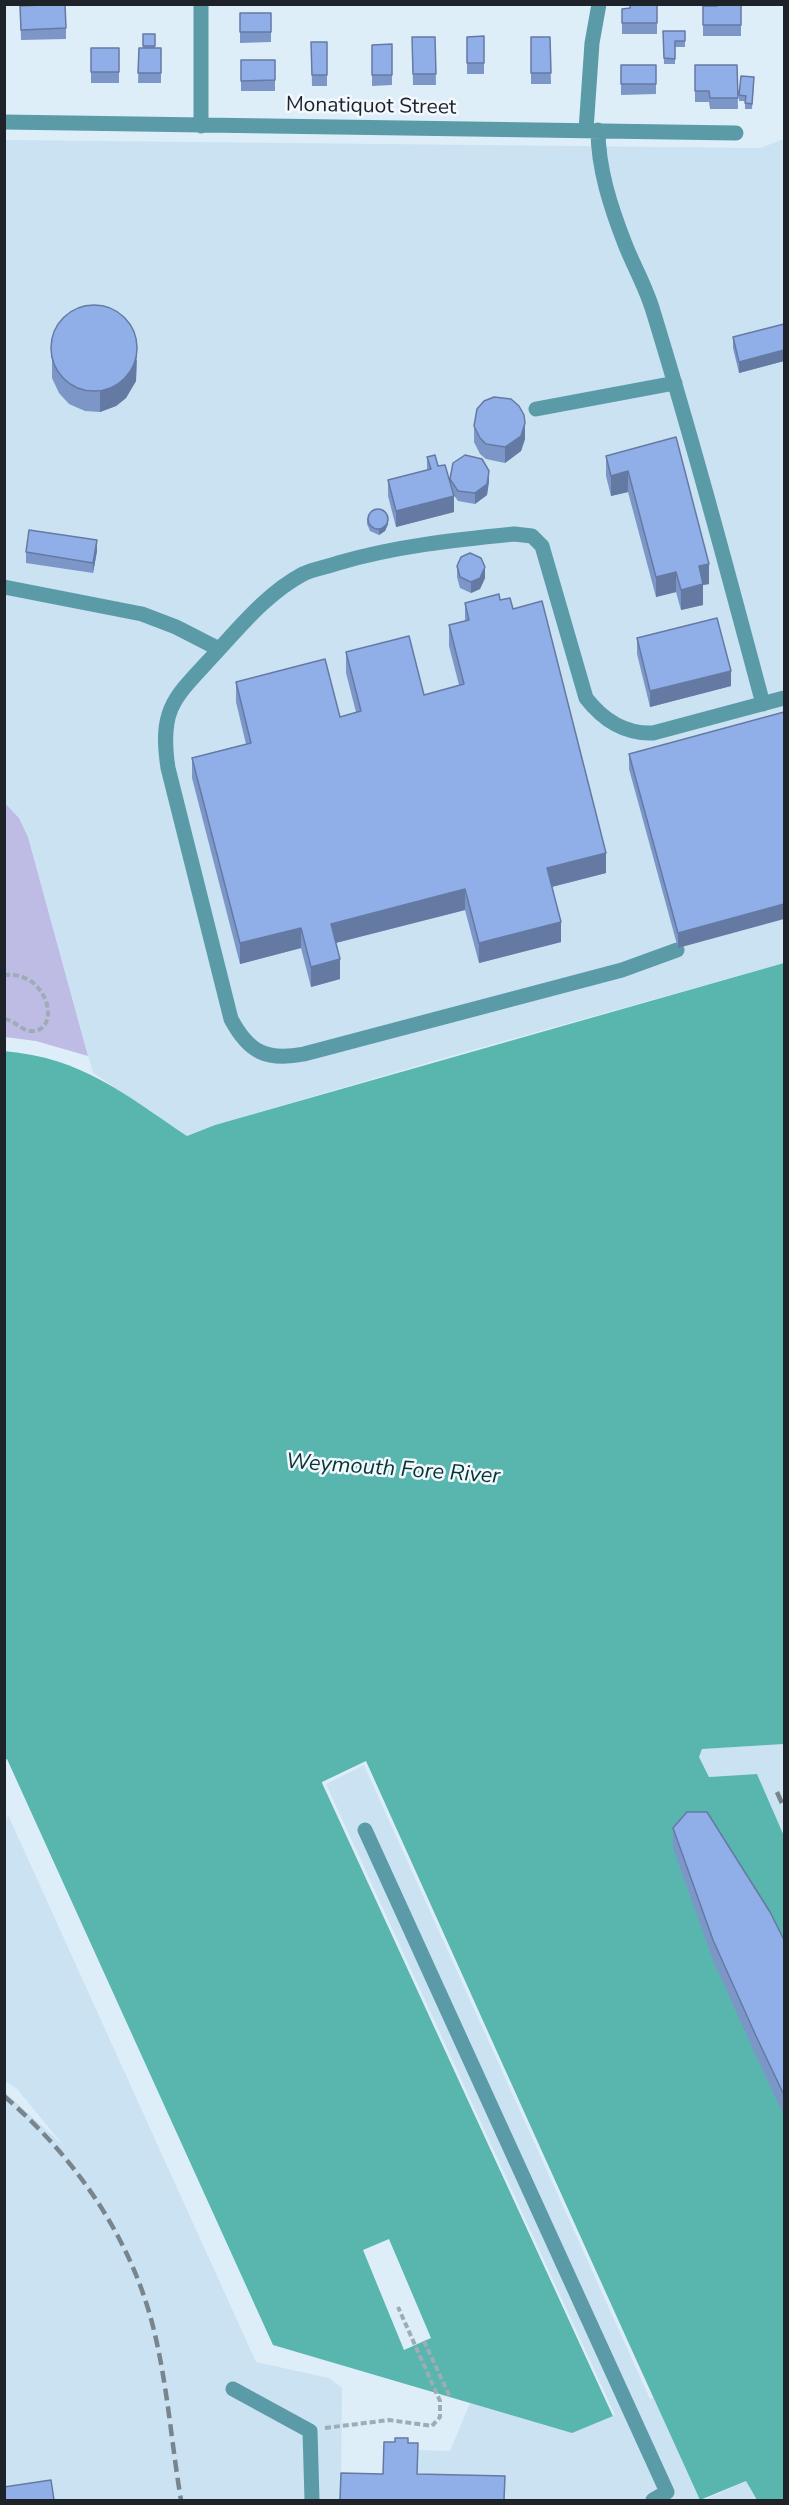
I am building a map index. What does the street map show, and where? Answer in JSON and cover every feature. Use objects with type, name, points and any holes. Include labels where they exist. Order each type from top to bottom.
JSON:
[{"type":"street","points":[[201,4],[201,126]]},
{"type":"street","points":[[599,4],[592,43],[592,130],[626,246],[652,307],[764,704]]},
{"type":"street","name":"Monatiquot Street","points":[[4,122],[736,133]]},
{"type":"street","points":[[536,409],[675,384]]},
{"type":"street","points":[[677,950],[622,970],[304,1054],[286,1058],[266,1056],[252,1048],[240,1036],[231,1019],[164,741],[166,715],[179,693],[219,649],[267,601],[304,573],[400,548],[514,534],[532,536],[542,546],[586,698],[611,722],[637,734],[653,733],[784,698]]},
{"type":"street","points":[[4,587],[142,614],[176,627],[219,649]]},
{"type":"street","points":[[365,1830],[667,2492],[652,2500]]},
{"type":"street","points":[[233,2388],[310,2432],[312,2500]]},
{"type":"path","points":[[4,975],[15,974],[37,985],[45,994],[49,1005],[44,1024],[36,1030],[29,1031],[4,1019]]},
{"type":"path","points":[[310,2432],[389,2420],[432,2426],[440,2417],[440,2401],[398,2307]]},
{"type":"path","points":[[424,2341],[450,2397]]},
{"type":"shaded area","points":[[784,139],[784,963],[458,1054],[215,1125],[187,1136],[93,1073],[28,837],[19,818],[5,802],[4,140],[760,148]]},
{"type":"shaded area","points":[[4,802],[19,818],[28,837],[88,1056],[36,1041],[5,1037]]},
{"type":"shaded area","points":[[784,1744],[784,1836],[757,1774],[709,1777],[699,1757],[702,1749]]},
{"type":"shaded area","points":[[366,1761],[700,2500],[5,2500],[5,2092],[64,2146],[17,2089],[5,2081],[4,1827],[8,1815],[256,2362],[329,2378],[342,2388],[341,2489],[383,2489],[384,2449],[450,2451],[470,2403],[572,2433],[322,1782]]},
{"type":"shaded area","points":[[746,2481],[757,2500],[704,2500]]},
{"type":"water","name":"Weymouth Fore River","points":[[784,963],[784,1744],[702,1749],[699,1757],[709,1777],[757,1774],[784,1836],[784,2500],[757,2500],[746,2481],[700,2500],[365,1762],[322,1783],[613,2416],[572,2433],[273,2345],[7,1759],[5,1760],[4,1051],[57,1061],[80,1070],[122,1092],[187,1136],[215,1125]]},
{"type":"pier","points":[[366,1761],[653,2398],[650,2399],[364,1765],[326,1784],[615,2415],[613,2416],[322,1782]]},
{"type":"pier","points":[[389,2239],[431,2338],[404,2350],[363,2250]]},
{"type":"building","points":[[65,4],[66,28],[21,30],[20,6]]},
{"type":"building","points":[[630,4],[657,4],[657,23],[622,23],[622,9],[630,8]]},
{"type":"building","points":[[717,4],[741,4],[741,25],[703,25],[703,6],[717,6]]},
{"type":"building","points":[[240,13],[271,13],[271,32],[240,32]]},
{"type":"building","points":[[663,31],[685,31],[685,41],[675,41],[675,59],[664,58]]},
{"type":"building","points":[[143,34],[155,34],[155,46],[143,46]]},
{"type":"building","points":[[484,36],[484,63],[467,63],[467,37]]},
{"type":"building","points":[[412,37],[435,37],[436,74],[413,74]]},
{"type":"building","points":[[531,37],[550,37],[551,73],[531,73]]},
{"type":"building","points":[[311,42],[327,42],[327,75],[312,75]]},
{"type":"building","points":[[392,44],[392,75],[372,75],[372,45]]},
{"type":"building","points":[[91,48],[119,48],[119,72],[91,72]]},
{"type":"building","points":[[139,48],[161,48],[161,73],[138,73]]},
{"type":"building","points":[[241,60],[275,60],[275,80],[241,81]]},
{"type":"building","points":[[621,65],[656,65],[656,84],[621,84]]},
{"type":"building","points":[[695,65],[737,65],[738,98],[710,98],[709,91],[695,91]]},
{"type":"building","points":[[741,76],[754,77],[752,104],[745,103],[746,96],[739,95]]},
{"type":"building","points":[[94,305],[118,312],[130,324],[137,348],[130,372],[118,384],[94,391],[70,384],[58,372],[51,348],[58,324],[70,312]]},
{"type":"building","points":[[784,324],[784,350],[739,362],[733,337]]},
{"type":"building","points":[[494,397],[511,399],[524,415],[525,423],[521,436],[505,447],[486,444],[474,426],[477,409],[484,401]]},
{"type":"building","points":[[676,437],[709,564],[699,566],[703,584],[681,590],[676,572],[656,577],[628,471],[611,476],[606,456]]},
{"type":"building","points":[[435,455],[438,466],[445,465],[454,496],[396,511],[388,480],[431,469],[427,457]]},
{"type":"building","points":[[465,455],[482,459],[489,471],[487,484],[475,493],[458,491],[450,479],[453,463]]},
{"type":"building","points":[[378,509],[385,512],[388,519],[385,526],[378,529],[371,526],[368,519],[371,512]]},
{"type":"building","points":[[29,530],[97,540],[93,563],[26,552]]},
{"type":"building","points":[[470,553],[481,558],[485,567],[480,578],[471,582],[460,577],[457,566],[461,557]]},
{"type":"building","points":[[499,594],[500,600],[510,598],[513,609],[542,601],[606,853],[547,868],[561,922],[479,943],[465,889],[331,924],[340,959],[311,967],[301,928],[240,943],[192,758],[251,743],[236,682],[325,659],[340,717],[361,711],[346,652],[409,636],[424,695],[464,684],[449,625],[469,620],[465,603]]},
{"type":"building","points":[[717,618],[731,671],[650,691],[637,638]]},
{"type":"building","points":[[784,712],[784,904],[678,933],[629,754]]},
{"type":"building","points":[[687,1812],[707,1812],[770,1912],[784,1940],[784,2095],[713,1940],[673,1828]]},
{"type":"building","points":[[395,2438],[408,2438],[408,2443],[418,2443],[417,2474],[505,2476],[504,2500],[340,2500],[341,2473],[383,2474],[384,2442],[395,2442]]},
{"type":"building","points":[[51,2480],[54,2500],[4,2500],[4,2487]]},
{"type":"railway","points":[[777,1792],[784,1808]]},
{"type":"railway","points":[[4,2096],[56,2147],[79,2176],[100,2206],[134,2270],[156,2339],[181,2500]]}]
